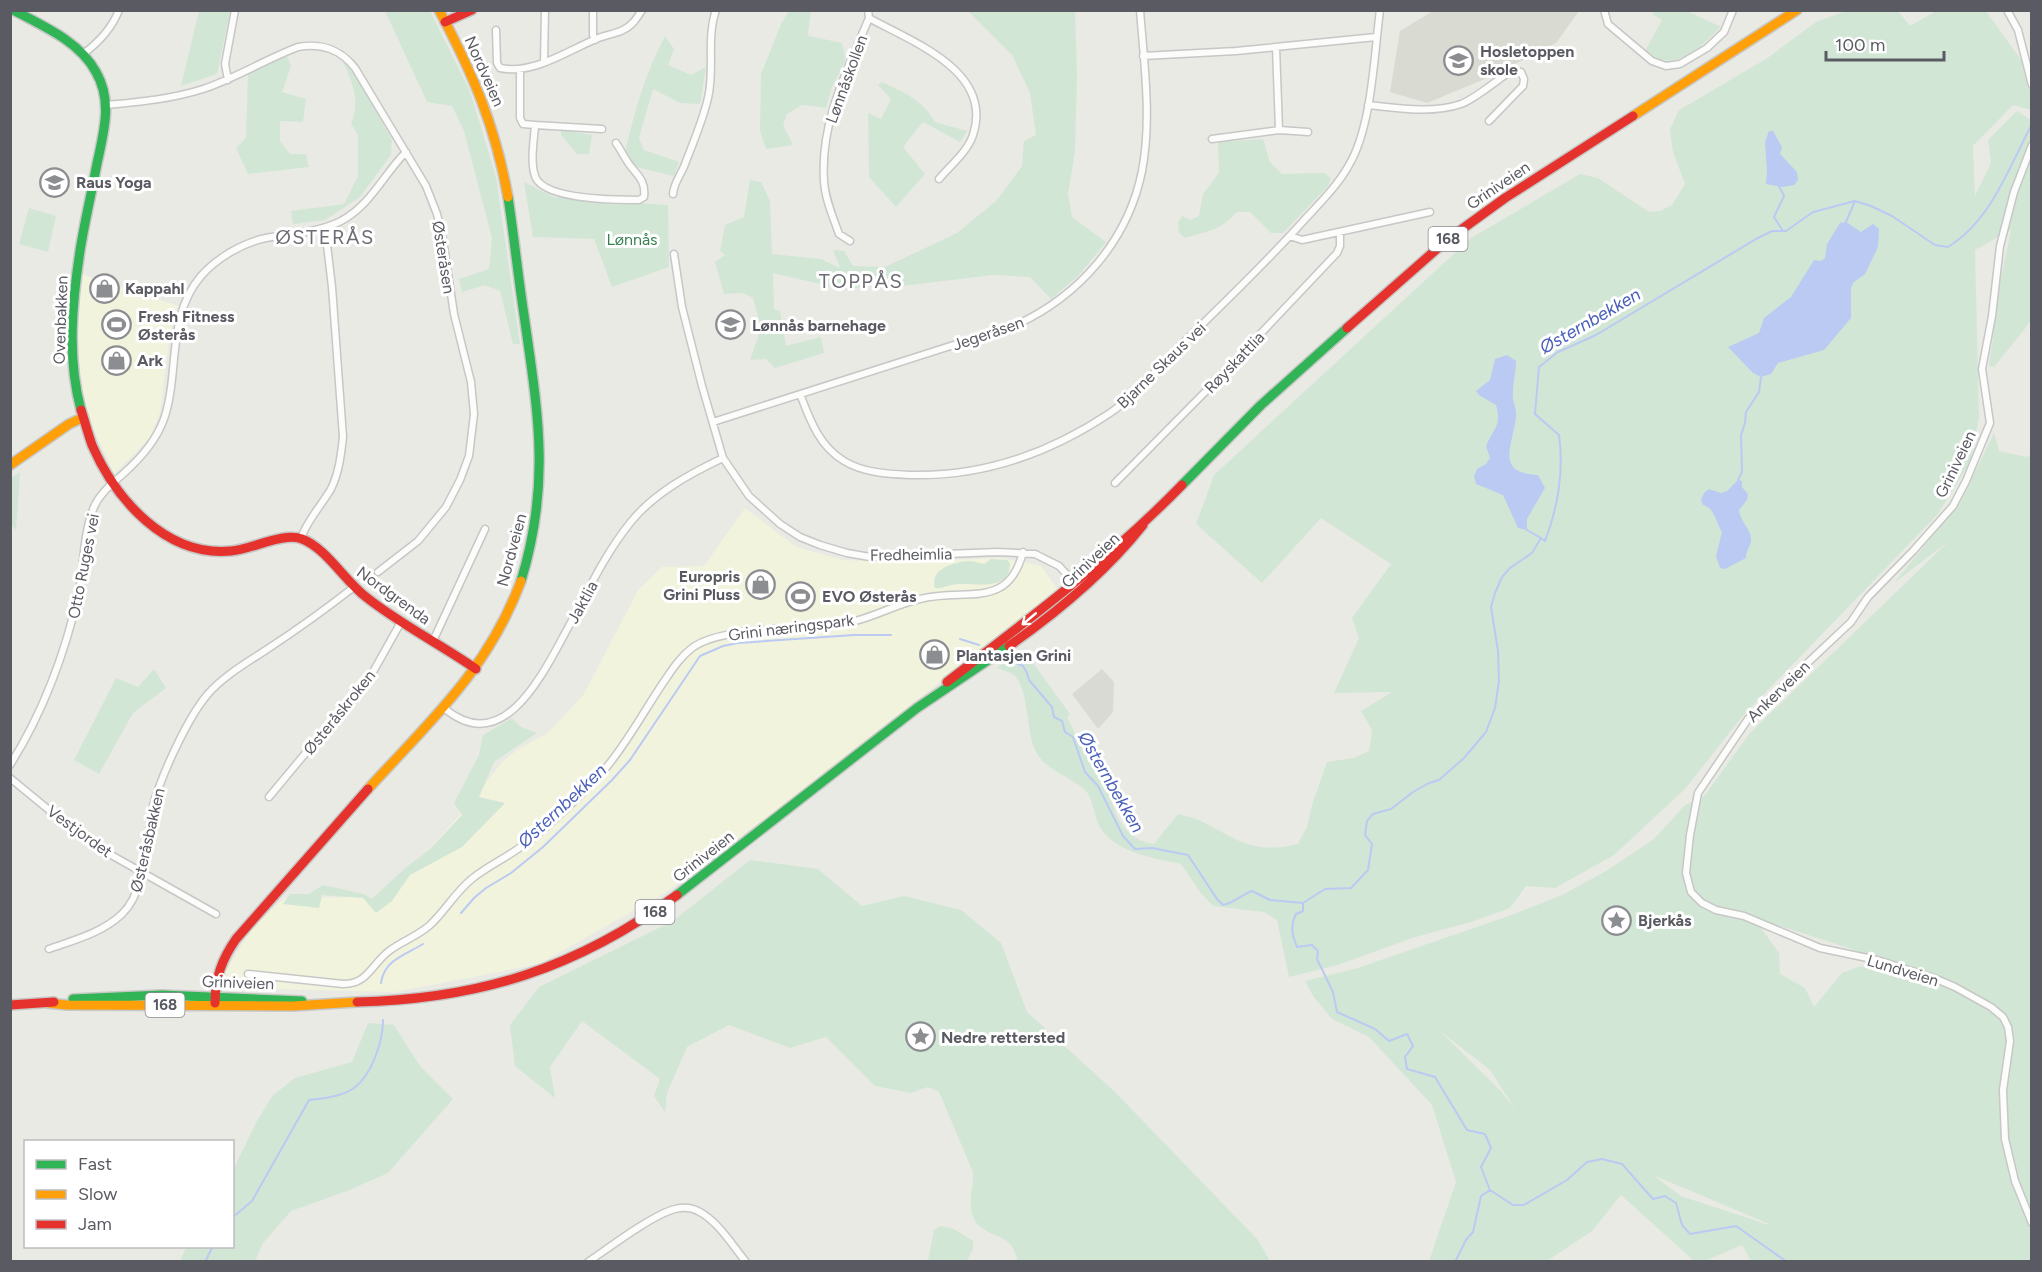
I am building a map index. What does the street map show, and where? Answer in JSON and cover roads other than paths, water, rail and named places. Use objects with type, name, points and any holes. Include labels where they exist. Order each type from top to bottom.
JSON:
[{"type":"main road","name":"Ovenbakken","points":[[13,10],[58,34],[83,54],[104,88],[106,105],[104,129],[80,252],[73,310],[73,370],[81,418],[102,466],[112,483],[139,515],[171,540],[195,548],[218,552],[253,548],[279,538],[302,538]]},
{"type":"main road","name":"Nordveien","points":[[215,1001],[218,971],[228,950],[243,930],[444,708],[476,669],[506,617],[527,561],[540,484],[540,441],[513,233],[501,165],[485,106],[439,10]]},
{"type":"main road","points":[[445,22],[472,10]]},
{"type":"main road","name":"Griniveien","points":[[10,1005],[121,997],[294,1006],[395,1001],[466,992],[538,972],[592,949],[632,927],[670,902],[935,695],[944,684],[1078,586],[1130,544],[1143,525],[1261,405],[1447,240],[1505,198],[1797,10]]},
{"type":"main road","points":[[10,465],[81,418]]},
{"type":"main road","name":"Nordgrenda","points":[[302,538],[354,587],[401,622],[476,669]]},
{"type":"street","points":[[83,54],[93,47],[107,31],[119,10]]},
{"type":"street","points":[[228,80],[225,64],[235,10]]},
{"type":"street","points":[[544,62],[545,10]]},
{"type":"street","points":[[593,10],[595,40]]},
{"type":"street","points":[[496,30],[497,63],[500,68],[520,69],[544,62],[624,30],[635,21],[642,10]]},
{"type":"street","points":[[673,194],[674,186],[684,166],[708,99],[711,35],[716,10]]},
{"type":"street","name":"Jegeråsen","points":[[713,422],[1016,325],[1054,304],[1084,279],[1113,242],[1138,187],[1145,145],[1140,10]]},
{"type":"street","name":"Bjarne Skaus vei","points":[[800,394],[821,440],[844,461],[863,470],[885,474],[951,475],[1002,464],[1031,455],[1077,434],[1112,412],[1139,390],[1290,236],[1329,193],[1349,166],[1364,128],[1380,10]]},
{"type":"street","points":[[1604,10],[1608,24],[1652,61],[1666,66],[1680,64],[1707,48],[1724,32],[1732,10]]},
{"type":"street","points":[[2007,10],[2018,30],[2031,85]]},
{"type":"street","name":"Lønnåskollen","points":[[850,240],[839,234],[826,192],[826,140],[830,115],[869,14],[952,66],[965,79],[972,93],[976,110],[972,137],[939,179]]},
{"type":"street","points":[[1143,57],[1202,54],[1376,37]]},
{"type":"street","name":"Østeråsen","points":[[106,105],[182,94],[228,80],[298,47],[309,45],[328,47],[347,58],[356,68],[426,186],[440,224],[451,297],[474,399],[474,430],[465,468],[438,517],[418,541],[378,572]]},
{"type":"street","points":[[1276,47],[1279,130]]},
{"type":"street","points":[[520,69],[522,124],[602,129]]},
{"type":"street","points":[[1368,105],[1415,110],[1450,106],[1469,100],[1511,71],[1521,72],[1524,79],[1523,86],[1489,121]]},
{"type":"street","points":[[535,125],[535,178],[558,194],[586,196],[601,200],[639,200],[644,197],[642,179],[616,143]]},
{"type":"street","points":[[1212,139],[1279,130],[1308,132]]},
{"type":"street","name":"Griniveien","points":[[1851,622],[1868,597],[1953,506],[1986,436],[1990,423],[1982,369],[1992,316],[2000,246],[2014,192],[2031,145]]},
{"type":"street","name":"Otto Ruges vei","points":[[10,765],[34,723],[57,673],[79,591],[93,508],[112,483],[141,456],[159,430],[171,391],[179,321],[187,298],[201,276],[227,255],[245,245],[266,238],[325,228],[343,220],[368,200],[396,161],[406,152]]},
{"type":"street","points":[[1290,236],[1302,240],[1430,212]]},
{"type":"street","points":[[302,538],[309,519],[332,487],[338,470],[343,437],[333,298],[325,228]]},
{"type":"street","name":"Røyskattlia","points":[[1115,483],[1337,253],[1340,246],[1340,232]]},
{"type":"street","name":"Fredheimlia","points":[[674,254],[682,307],[723,458],[743,488],[780,524],[800,537],[820,545],[846,553],[870,556],[1023,552],[1035,554],[1051,560],[1078,586]]},
{"type":"street","name":"Jaktlia","points":[[444,708],[467,723],[487,723],[506,715],[524,701],[538,682],[612,549],[628,525],[643,507],[671,486],[723,458]]},
{"type":"street","points":[[433,641],[485,530]]},
{"type":"street","name":"Grini næringspark","points":[[249,974],[343,984],[354,984],[361,981],[389,951],[431,924],[460,888],[474,876],[525,844],[588,787],[624,743],[675,665],[686,653],[701,643],[714,637],[738,633],[851,622],[919,598],[999,590],[1013,577],[1019,567],[1023,552]]},
{"type":"street","name":"Østeråsbakken","points":[[49,949],[111,924],[133,901],[142,873],[149,824],[160,783],[193,716],[207,695],[239,668],[354,587]]},
{"type":"street","name":"Østeråskroken","points":[[269,797],[373,672],[401,622]]},
{"type":"street","name":"Ankerveien","points":[[1696,798],[1748,719],[1851,622]]},
{"type":"street","name":"Vestjordet","points":[[10,778],[84,835],[142,873],[216,914]]},
{"type":"street","name":"Lundveien","points":[[1696,798],[1686,873],[1691,892],[1702,903],[1716,910],[1744,916],[1820,948],[1877,960],[1934,978],[1991,1006],[2003,1017],[2008,1027],[2010,1041],[2003,1090],[2005,1139],[2015,1181],[2031,1223]]},
{"type":"street","points":[[588,1262],[659,1216],[673,1209],[685,1208],[694,1209],[708,1218],[746,1262]]},
{"type":"water","points":[[1769,131],[1773,131],[1782,147],[1780,154],[1797,172],[1798,180],[1794,185],[1783,187],[1766,184],[1765,142]]},
{"type":"water","points":[[1846,222],[1861,232],[1873,224],[1879,229],[1878,247],[1865,274],[1854,282],[1851,288],[1851,318],[1824,350],[1778,363],[1771,374],[1761,377],[1753,373],[1728,347],[1759,333],[1764,318],[1791,297],[1814,260],[1821,261],[1825,258],[1827,244],[1840,223]]},
{"type":"water","points":[[1507,355],[1516,361],[1513,398],[1516,415],[1509,456],[1511,463],[1524,473],[1538,475],[1545,488],[1527,519],[1527,530],[1518,528],[1503,495],[1476,484],[1474,476],[1477,469],[1486,464],[1490,458],[1486,446],[1498,417],[1496,405],[1476,391],[1490,380],[1495,359]]},
{"type":"water","points":[[1738,480],[1742,481],[1742,487],[1748,494],[1747,500],[1739,510],[1751,541],[1746,558],[1725,569],[1720,568],[1716,556],[1722,532],[1713,512],[1703,505],[1701,500],[1709,489],[1721,493],[1727,491]]},
{"type":"waterway","name":"Østernbekken","points":[[1003,658],[1023,666],[1029,680],[1052,707],[1054,717],[1062,721],[1065,732],[1073,737],[1085,772],[1098,786],[1123,836],[1135,849],[1152,848],[1188,855],[1223,905],[1252,891],[1270,900],[1303,903],[1325,889],[1351,888],[1368,870],[1372,844],[1365,835],[1367,821],[1373,814],[1391,809],[1413,792],[1439,780],[1464,758],[1486,732],[1495,708],[1499,681],[1498,651],[1491,607],[1495,593],[1502,577],[1510,568],[1532,553],[1541,538],[1545,541],[1559,489],[1561,462],[1559,435],[1535,414],[1539,367],[1558,352],[1596,335],[1756,239],[1772,231],[1786,231],[1813,212],[1855,201],[1892,216],[1935,245],[1948,247],[1976,223],[1998,192],[2032,124]]},
{"type":"waterway","points":[[1779,186],[1784,196],[1774,217],[1783,231]]},
{"type":"waterway","points":[[1846,222],[1855,201]]},
{"type":"waterway","points":[[1738,480],[1742,472],[1741,435],[1746,412],[1759,392],[1761,377]]},
{"type":"waterway","points":[[1527,530],[1541,538]]},
{"type":"waterway","name":"Østernbekken","points":[[461,913],[486,888],[511,873],[543,847],[612,780],[630,760],[700,656],[723,646],[738,643],[854,635],[891,635]]},
{"type":"waterway","name":"Østernbekken","points":[[960,639],[979,645]]},
{"type":"waterway","points":[[1303,904],[1303,911],[1296,914],[1293,923],[1294,938],[1297,947],[1312,945],[1318,951],[1317,959],[1333,992],[1337,1012],[1375,1029],[1389,1041],[1407,1034],[1413,1046],[1405,1057],[1407,1069],[1435,1077],[1467,1130],[1485,1134],[1491,1148],[1481,1167],[1490,1190]]},
{"type":"waterway","name":"Østernbekken","points":[[381,983],[391,963],[423,944]]},
{"type":"waterway","name":"Østernbekken","points":[[234,1216],[252,1201],[309,1100],[344,1093],[354,1088],[366,1075],[379,1047],[383,1020]]},
{"type":"waterway","points":[[1490,1190],[1513,1205],[1524,1205],[1567,1180],[1587,1162],[1602,1159],[1622,1164],[1653,1199],[1665,1196],[1676,1203],[1682,1225],[1690,1234],[1736,1226],[1787,1262]]},
{"type":"waterway","points":[[1455,1262],[1466,1240],[1473,1232],[1481,1196],[1490,1190]]},
{"type":"waterway","name":"Østernbekken","points":[[205,1262],[212,1248]]},
{"type":"place","name":"Hosletoppen skole","points":[[1459,60]]},
{"type":"place","name":"Raus Yoga","points":[[55,182]]},
{"type":"place","name":"Kappahl","points":[[104,288]]},
{"type":"place","name":"Fresh Fitness Østerås","points":[[117,325]]},
{"type":"place","name":"Lønnås barnehage","points":[[731,325]]},
{"type":"place","name":"Ark","points":[[116,360]]},
{"type":"place","name":"Europris Grini Pluss","points":[[761,585]]},
{"type":"place","name":"EVO Østerås","points":[[801,596]]},
{"type":"place","name":"Plantasjen Grini","points":[[935,655]]},
{"type":"place","name":"Bjerkås","points":[[1617,920]]},
{"type":"place","name":"Nedre rettersted","points":[[920,1037]]},
{"type":"district","name":"ØSTERÅS","points":[[325,237]]},
{"type":"district","name":"TOPPÅS","points":[[861,281]]},
{"type":"park label","name":"Lønnås","points":[[632,239]]}]
